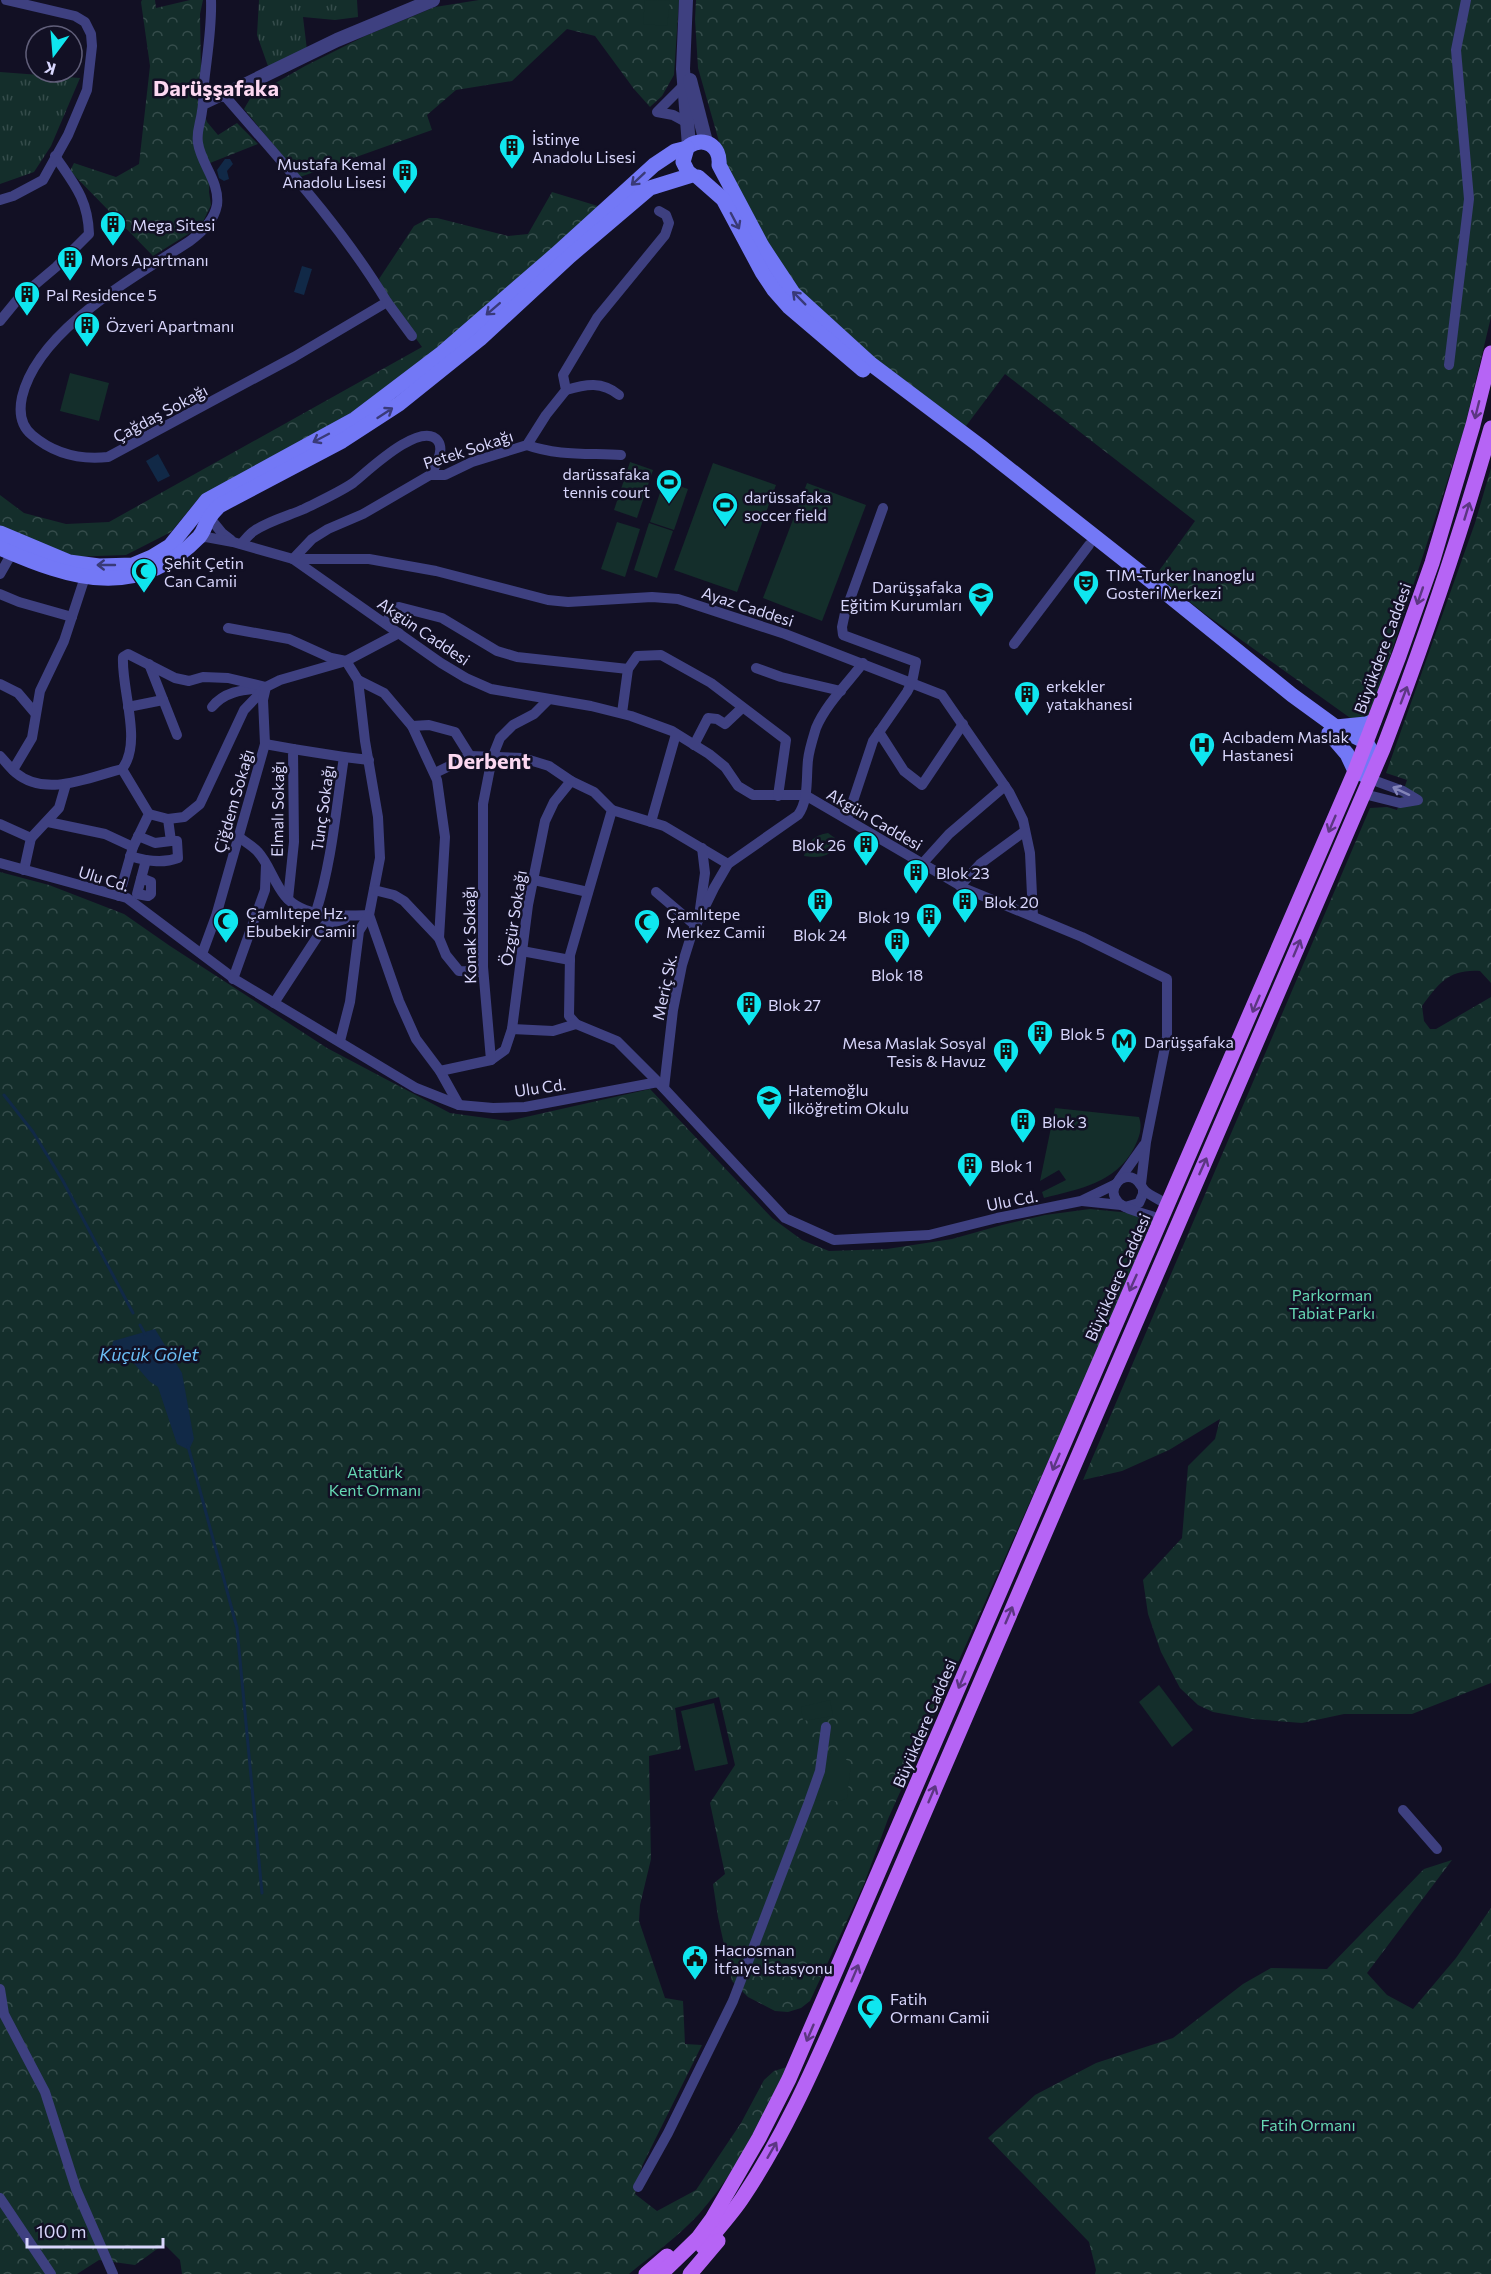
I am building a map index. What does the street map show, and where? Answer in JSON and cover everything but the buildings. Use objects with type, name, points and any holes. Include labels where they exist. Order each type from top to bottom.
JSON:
[{"type":"main road","points":[[0,533],[69,562],[99,566],[133,565],[152,557],[170,546],[207,500],[355,419],[442,353],[654,165],[675,151],[700,141],[706,142],[711,144],[718,153],[719,165],[762,246],[794,294],[894,388],[1295,708],[1371,749],[1358,790],[1361,801]]},
{"type":"main road","points":[[688,147],[683,162],[688,172],[723,200],[762,272],[789,307],[1146,577],[1292,696],[1333,730],[1355,771]]},
{"type":"main road","points":[[6,550],[34,562],[85,577],[113,579],[148,573],[180,553],[203,529],[219,506],[342,441],[399,404],[480,339],[570,256],[650,188],[695,176],[708,176],[719,165]]},
{"type":"main road","name":"Büyükdere Caddesi","points":[[725,2195],[759,2138],[789,2079],[888,1874],[1179,1219],[1361,801],[1370,779],[1374,721],[1432,563],[1473,425],[1491,353]]},
{"type":"main road","name":"Büyükdere Caddesi","points":[[741,2200],[781,2133],[806,2085],[878,1920],[888,1874],[1166,1198],[1355,771],[1371,749],[1412,674],[1453,553],[1491,428]]},
{"type":"main road","points":[[1333,730],[1374,721]]},
{"type":"main road","points":[[1158,1222],[1179,1219],[1166,1198]]},
{"type":"main road","points":[[646,2274],[694,2232],[725,2195]]},
{"type":"main road","points":[[661,2274],[698,2238],[725,2195]]},
{"type":"main road","points":[[690,2274],[734,2219],[741,2200]]},
{"type":"main road","points":[[675,2274],[702,2247],[741,2200]]},
{"type":"main road","points":[[699,2274],[712,2249]]},
{"type":"street","points":[[0,200],[13,196],[43,180],[68,135],[87,90],[92,45],[91,34],[85,22],[75,16],[6,0]]},
{"type":"street","name":"Çağdaş Sokağı","points":[[212,0],[210,42],[203,105],[198,126],[198,144],[216,190],[217,206],[206,228],[80,316],[55,339],[32,371],[24,388],[20,408],[21,418],[28,432],[45,446],[72,456],[90,459],[108,457],[294,357],[387,302]]},
{"type":"street","points":[[203,105],[337,40],[433,0]]},
{"type":"street","points":[[686,0],[684,85],[688,147]]},
{"type":"street","points":[[1449,365],[1468,219],[1468,187],[1456,50],[1466,0]]},
{"type":"street","points":[[684,61],[706,142]]},
{"type":"street","points":[[684,85],[657,112],[673,115],[686,122]]},
{"type":"street","points":[[224,95],[301,185],[370,274],[412,336]]},
{"type":"street","points":[[0,321],[18,298],[56,267],[89,234],[82,196],[55,156]]},
{"type":"street","points":[[619,395],[610,387],[599,385],[584,384],[566,390],[562,375],[597,318],[665,235],[669,224],[666,215],[659,211]]},
{"type":"street","name":"Petek Sokağı","points":[[293,559],[312,539],[328,529],[363,514],[430,475],[445,475],[472,462],[527,445],[546,415],[566,390]]},
{"type":"street","points":[[237,543],[254,530],[305,508],[352,483],[389,452],[423,437],[432,437],[438,441],[440,448],[437,464],[430,475]]},
{"type":"street","points":[[527,445],[540,450],[564,453],[621,455]]},
{"type":"street","points":[[847,819],[873,741],[912,682],[916,662],[843,635],[842,627],[883,508]]},
{"type":"street","name":"Akgün Caddesi","points":[[189,521],[203,529],[222,533],[237,543]]},
{"type":"street","name":"Akgün Caddesi","points":[[203,529],[206,537],[293,559],[441,663],[466,678],[491,689],[622,713],[676,734],[725,767],[738,786],[753,795],[806,795],[960,886],[1082,937],[1167,979],[1167,1037],[1146,1142],[1142,1187]]},
{"type":"street","points":[[1014,644],[1089,545]]},
{"type":"street","points":[[0,574],[6,550]]},
{"type":"street","name":"Ayaz Caddesi","points":[[293,559],[369,559],[436,571],[505,590],[568,602],[651,597],[678,599],[785,634],[942,695],[1005,786],[1023,820],[1030,853],[1033,916]]},
{"type":"street","points":[[12,770],[32,738],[40,691],[64,641],[85,577]]},
{"type":"street","points":[[0,594],[19,602],[72,617]]},
{"type":"street","points":[[385,623],[399,606],[442,618],[497,651],[517,657],[628,669]]},
{"type":"street","points":[[228,628],[289,639],[331,658],[346,661],[358,680],[379,827],[380,858],[369,915],[359,931],[350,1002],[340,1041]]},
{"type":"street","points":[[212,707],[219,698],[236,691],[266,687],[280,680],[346,661],[399,633]]},
{"type":"street","points":[[0,756],[12,770],[36,783],[66,784],[122,769],[128,762],[131,744],[122,674],[123,657],[128,654],[175,678],[189,681],[203,677],[228,678],[266,687]]},
{"type":"street","points":[[622,713],[628,669],[637,656],[661,655],[711,683],[786,740],[778,796]]},
{"type":"street","points":[[806,795],[808,757],[817,727],[863,663]]},
{"type":"street","points":[[149,664],[177,735]]},
{"type":"street","points":[[756,668],[781,677],[841,691]]},
{"type":"street","points":[[358,680],[384,693],[411,726],[435,773],[445,837],[439,938]]},
{"type":"street","points":[[0,684],[18,693],[35,712]]},
{"type":"street","points":[[122,769],[149,814],[168,819],[184,817],[200,804],[244,710],[266,687]]},
{"type":"street","name":"Çiğdem Sokağı","points":[[202,954],[216,916],[265,744],[263,700],[266,687]]},
{"type":"street","name":"Konak Sokağı","points":[[491,1060],[483,972],[483,804],[492,758],[500,738],[513,725],[534,714],[548,699]]},
{"type":"street","points":[[128,707],[163,700]]},
{"type":"street","points":[[694,745],[708,718],[717,719],[725,724],[742,708]]},
{"type":"street","points":[[879,732],[904,771],[922,785],[963,724]]},
{"type":"street","points":[[411,726],[429,725],[455,732],[470,756]]},
{"type":"street","points":[[651,822],[676,734]]},
{"type":"street","name":"Elmalı Sokağı","points":[[265,744],[293,749],[294,842],[288,898]]},
{"type":"street","name":"Tunç Sokağı","points":[[293,749],[344,757],[326,881],[316,912]]},
{"type":"street","points":[[435,773],[470,756],[492,758],[508,756],[549,766],[571,781],[594,792],[612,810],[664,826],[728,864]]},
{"type":"street","points":[[344,757],[369,760]]},
{"type":"street","points":[[1361,801],[1400,803],[1418,800],[1403,791],[1370,779]]},
{"type":"street","name":"Özgür Sokağı","points":[[491,1060],[505,1050],[512,1029],[528,905],[545,821],[554,802],[571,781]]},
{"type":"street","points":[[24,870],[31,838],[59,808],[66,784]]},
{"type":"street","points":[[922,864],[948,834],[1005,786]]},
{"type":"street","name":"Meriç Sk.","points":[[661,1085],[682,965],[698,922],[728,864],[798,814],[802,810],[806,795]]},
{"type":"street","points":[[612,810],[570,960],[569,1016],[576,1024],[617,1041],[661,1085]]},
{"type":"street","points":[[119,896],[132,851],[149,814]]},
{"type":"street","points":[[168,819],[171,842]]},
{"type":"street","points":[[48,822],[105,834],[146,860],[169,861],[177,858],[177,842],[155,843],[138,836]]},
{"type":"street","points":[[0,824],[31,838]]},
{"type":"street","points":[[960,886],[980,864],[1024,831]]},
{"type":"street","points":[[239,837],[258,852],[288,898],[299,907],[337,916],[369,915]]},
{"type":"street","points":[[656,892],[698,922],[705,873],[702,848]]},
{"type":"street","points":[[125,874],[141,879],[146,860]]},
{"type":"street","name":"Ulu Cd.","points":[[0,862],[127,898],[233,979],[416,1088],[459,1105],[493,1108],[525,1107],[661,1085],[785,1218],[834,1240],[929,1235],[1082,1201],[1117,1182]]},
{"type":"street","points":[[233,979],[265,890],[266,865]]},
{"type":"street","points":[[534,880],[588,892]]},
{"type":"street","points":[[374,890],[394,895],[404,901],[439,938],[446,955],[459,971],[483,972]]},
{"type":"street","points":[[274,1003],[325,925],[336,920],[369,915]]},
{"type":"street","points":[[369,915],[399,1001],[416,1040],[440,1071],[459,1105]]},
{"type":"street","points":[[522,951],[570,960]]},
{"type":"street","points":[[512,1029],[552,1031],[576,1024]]},
{"type":"street","points":[[440,1071],[491,1060]]},
{"type":"street","name":"Akgün Caddesi","points":[[1117,1182],[1146,1142]]},
{"type":"street","points":[[1142,1187],[1143,1194],[1139,1203],[1135,1205],[1123,1206],[1117,1202],[1113,1193],[1117,1182],[1129,1177],[1134,1178],[1142,1187],[1166,1198]]},
{"type":"street","name":"Ulu Cd.","points":[[1082,1201],[1123,1206],[1158,1222]]},
{"type":"street","points":[[638,2187],[668,2133],[734,2001],[820,1771],[826,1727]]},
{"type":"street","points":[[1403,1810],[1437,1850]]},
{"type":"street","points":[[0,1989],[4,2014],[45,2092],[76,2189],[113,2274]]},
{"type":"street","points":[[0,2198],[51,2274]]},
{"type":"green space","points":[[142,0],[155,0],[156,8],[190,0],[203,0],[200,14],[201,70],[195,98],[201,103],[207,122],[218,135],[237,123],[258,144],[210,163],[211,205],[201,226],[153,256],[70,171],[74,163],[116,177],[139,164],[150,66]]},
{"type":"green space","points":[[259,0],[357,0],[358,17],[335,20],[303,17],[307,50],[269,69],[257,35]]},
{"type":"green space","points":[[479,0],[679,0],[674,75],[662,96],[650,107],[595,36],[567,29],[512,81],[456,90],[427,115],[432,130],[300,177],[244,109],[251,97],[305,66],[365,36],[435,7]]},
{"type":"green space","points":[[645,0],[670,1],[667,26],[643,24]]},
{"type":"green space","points":[[696,0],[1491,0],[1491,317],[1464,430],[1381,684],[1368,716],[1353,720],[1205,614],[1156,575],[1195,521],[1005,374],[963,430],[793,293],[728,173],[698,68]]},
{"type":"green space","points":[[0,72],[24,74],[24,84],[77,84],[51,146],[34,172],[0,184]]},
{"type":"green space","points":[[552,192],[601,207],[534,273],[355,413],[284,455],[198,499],[171,532],[126,555],[68,557],[0,530],[0,495],[24,513],[66,524],[109,522],[422,347],[389,301],[379,279],[414,226],[429,218],[437,218],[508,236],[528,234]]},
{"type":"green space","points":[[70,373],[109,383],[99,421],[60,411]]},
{"type":"green space","points":[[630,462],[653,470],[637,518],[614,510]]},
{"type":"green space","name":"darüssafaka soccer field","points":[[713,463],[776,485],[737,592],[674,570]]},
{"type":"green space","name":"Parkorman Tabiat Parkı","points":[[1491,468],[1491,983],[1480,971],[1460,972],[1440,984],[1422,1006],[1424,1021],[1430,1029],[1436,1029],[1491,997],[1491,1683],[1412,1714],[1344,1714],[1302,1723],[1252,1719],[1213,1712],[1198,1705],[1180,1688],[1161,1652],[1148,1614],[1143,1580],[1182,1538],[1188,1466],[1215,1439],[1220,1419],[1169,1450],[1122,1471],[1083,1480],[1370,808],[1387,807],[1397,810],[1407,780],[1386,773],[1475,523]]},
{"type":"green space","name":"darüssafaka tennis court","points":[[664,481],[688,489],[674,530],[650,522]]},
{"type":"green space","points":[[807,483],[866,505],[822,621],[763,598]]},
{"type":"green space","points":[[617,522],[640,529],[625,577],[601,569]]},
{"type":"green space","points":[[649,523],[673,531],[657,578],[634,570]]},
{"type":"green space","points":[[828,833],[835,838],[836,846],[830,853],[814,857],[804,856],[812,840]]},
{"type":"green space","name":"Atatürk Kent Ormanı","points":[[0,872],[49,885],[124,914],[327,1048],[450,1113],[508,1121],[650,1089],[772,1218],[802,1240],[829,1251],[887,1249],[952,1239],[1045,1215],[1090,1209],[1131,1213],[1156,1220],[888,1819],[864,1884],[810,2001],[801,2008],[788,2012],[775,2011],[748,1997],[732,1981],[713,1884],[725,1874],[710,1803],[735,1765],[719,1697],[675,1708],[681,1749],[649,1756],[651,1859],[640,1905],[639,1921],[665,1998],[683,2001],[685,2044],[702,2045],[642,2166],[635,2194],[657,2211],[696,2190],[741,2123],[764,2080],[774,2071],[787,2067],[748,2144],[726,2180],[683,2230],[629,2274],[182,2274],[180,2260],[164,2244],[135,2265],[99,2260],[77,2274],[0,2274]]},
{"type":"green space","points":[[1055,1108],[1139,1117],[1140,1129],[1136,1144],[1126,1160],[1107,1177],[1083,1187],[1044,1198],[1042,1192],[1066,1180],[1059,1170],[1040,1181]]},
{"type":"green space","points":[[1159,1685],[1193,1730],[1172,1747],[1139,1702]]},
{"type":"green space","points":[[830,1700],[833,1716],[803,1721],[801,1707]]},
{"type":"green space","points":[[714,1703],[728,1764],[695,1771],[681,1711]]},
{"type":"green space","points":[[833,1747],[851,1764],[847,1798],[840,1801],[815,1800]]},
{"type":"green space","name":"Fatih Ormanı","points":[[1452,1860],[1367,1973],[1387,1995],[1413,2009],[1456,1958],[1491,1908],[1491,2274],[1095,2274],[1089,2242],[988,2138],[1035,2095],[1096,2063],[1173,2038],[1243,1984],[1271,1968],[1327,1969],[1424,1869]]},
{"type":"water","points":[[225,159],[230,159],[233,164],[227,171],[229,179],[224,181],[219,178],[217,170]]},
{"type":"water","points":[[302,266],[312,269],[304,295],[294,292]]},
{"type":"water","points":[[158,454],[170,476],[158,482],[146,461]]},
{"type":"water","name":"Küçük Gölet","points":[[155,1329],[182,1373],[194,1439],[189,1450],[177,1444],[158,1387],[149,1381],[126,1354],[111,1351],[113,1341]]},
{"type":"waterway","points":[[4,1095],[33,1132],[63,1181],[133,1313]]},
{"type":"waterway","points":[[140,1325],[145,1334]]},
{"type":"waterway","points":[[188,1446],[237,1628],[262,1893]]},
{"type":"place","name":"İstinye Anadolu Lisesi","points":[[512,170]]},
{"type":"place","name":"Mustafa Kemal Anadolu Lisesi","points":[[405,195]]},
{"type":"place","name":"Mega Sitesi","points":[[113,247]]},
{"type":"place","name":"Mors Apartmanı","points":[[70,282]]},
{"type":"place","name":"Pal Residence 5","points":[[27,317]]},
{"type":"place","name":"Özveri Apartmanı","points":[[87,348]]},
{"type":"place","name":"darüssafaka tennis court","points":[[669,505]]},
{"type":"place","name":"darüssafaka soccer field","points":[[725,528]]},
{"type":"place","name":"Şehit Çetin Can Camii","points":[[144,594]]},
{"type":"place","name":"TIM-Turker Inanoglu Gosteri Merkezi","points":[[1086,606]]},
{"type":"place","name":"Darüşşafaka Eğitim Kurumları","points":[[981,618]]},
{"type":"place","name":"erkekler yatakhanesi","points":[[1027,717]]},
{"type":"place","name":"Acıbadem Maslak Hastanesi","points":[[1202,768]]},
{"type":"place","name":"Blok 26","points":[[866,867]]},
{"type":"place","name":"Blok 23","points":[[916,895]]},
{"type":"place","name":"Blok 24","points":[[820,924]]},
{"type":"place","name":"Blok 20","points":[[965,924]]},
{"type":"place","name":"Blok 19","points":[[929,939]]},
{"type":"place","name":"Çamlıtepe Hz. Ebubekir Camii","points":[[226,944]]},
{"type":"place","name":"Çamlıtepe Merkez Camii","points":[[647,945]]},
{"type":"place","name":"Blok 18","points":[[897,964]]},
{"type":"place","name":"Blok 27","points":[[749,1027]]},
{"type":"place","name":"Blok 5","points":[[1040,1056]]},
{"type":"place","name":"Darüşşafaka","points":[[1124,1064]]},
{"type":"place","name":"Mesa Maslak Sosyal Tesis & Havuz","points":[[1006,1074]]},
{"type":"place","name":"Hatemoğlu İlköğretim Okulu","points":[[769,1121]]},
{"type":"place","name":"Blok 3","points":[[1023,1144]]},
{"type":"place","name":"Blok 1","points":[[970,1188]]},
{"type":"place","name":"Hacıosman İtfaiye İstasyonu","points":[[695,1981]]},
{"type":"place","name":"Fatih Ormanı Camii","points":[[870,2030]]},
{"type":"district","name":"Darüşşafaka","points":[[216,87]]},
{"type":"district","name":"Derbent","points":[[489,760]]}]
